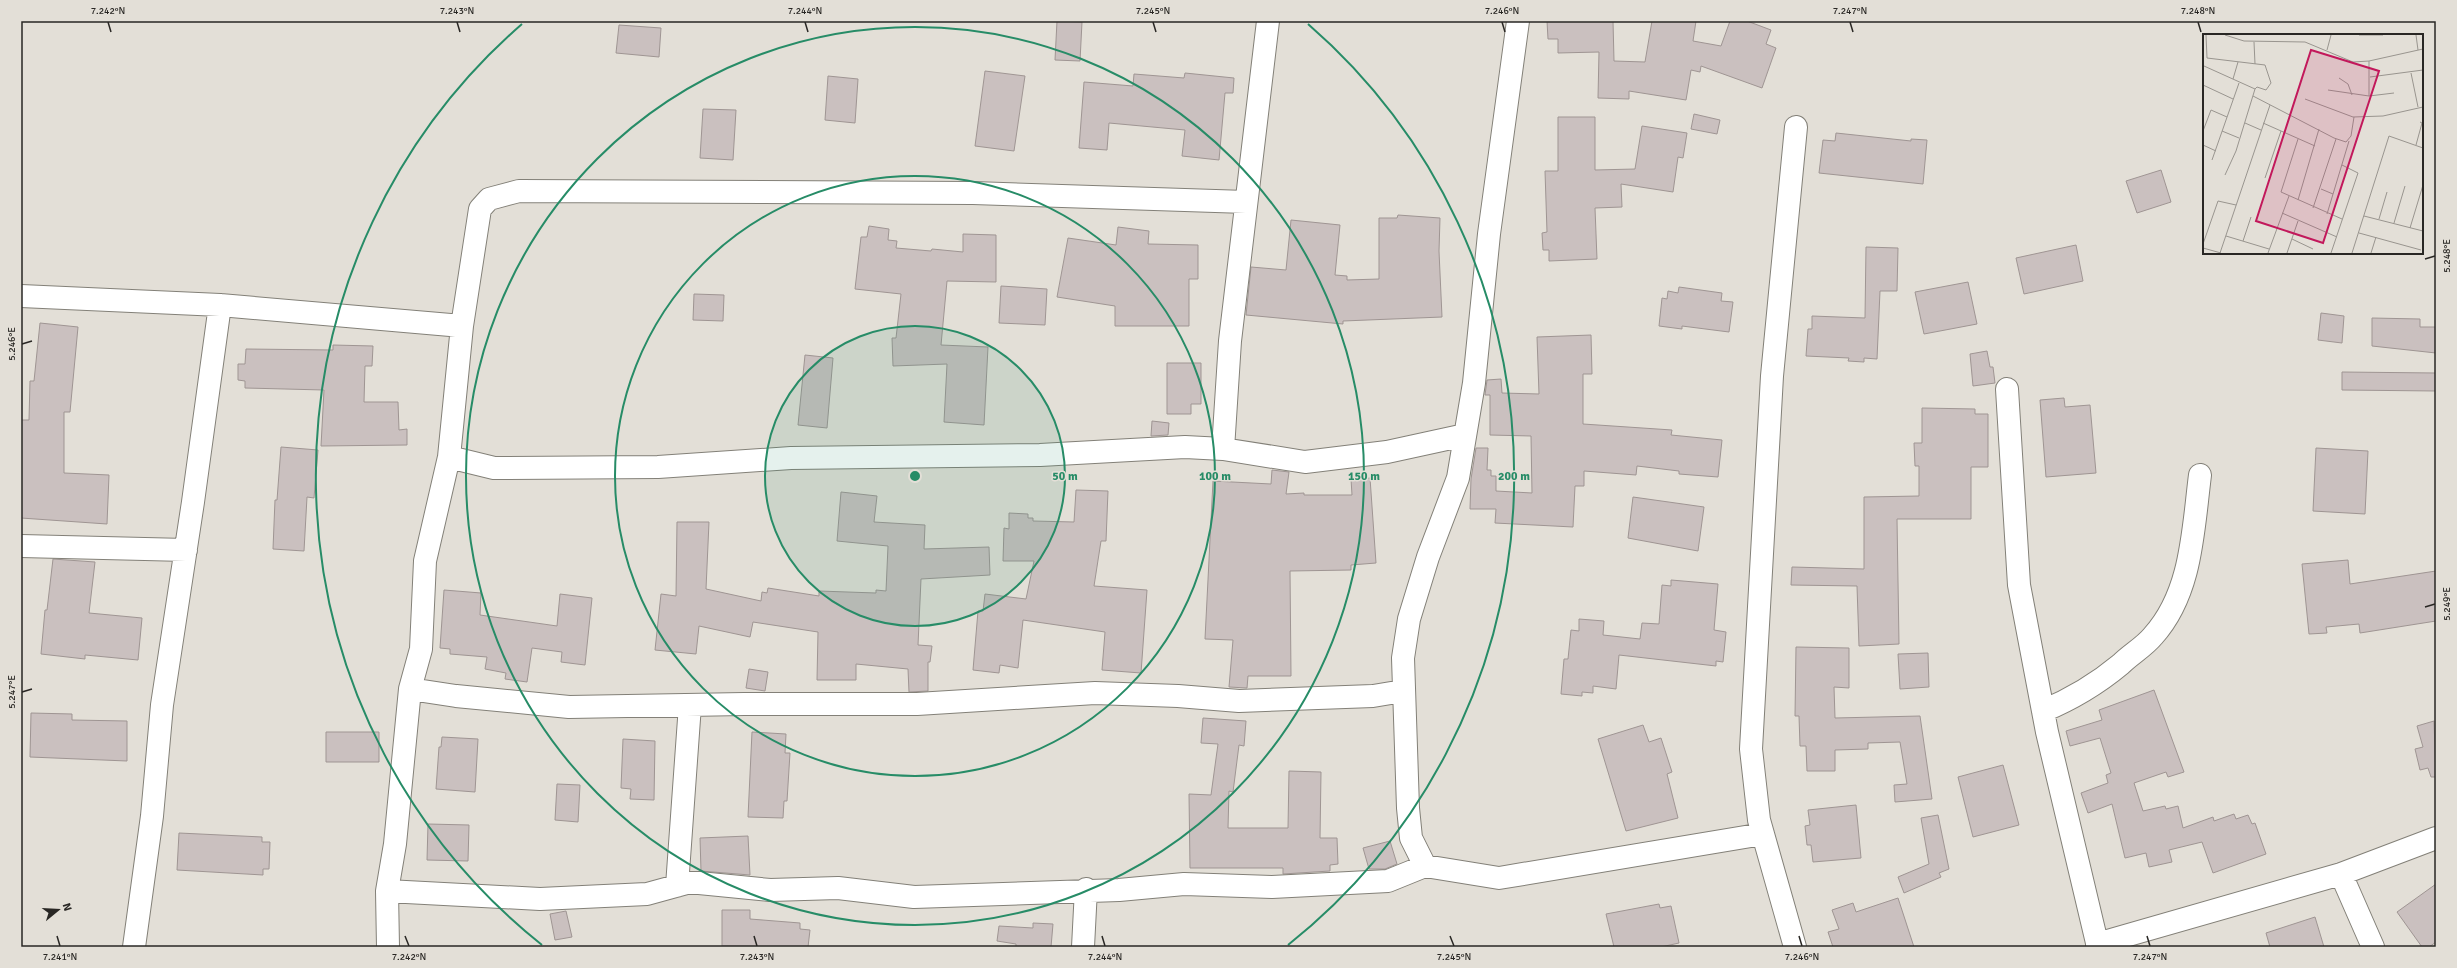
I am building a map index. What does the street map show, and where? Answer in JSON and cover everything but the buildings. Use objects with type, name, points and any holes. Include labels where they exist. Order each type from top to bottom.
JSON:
[{"type":"street","points":[[1223,450],[1230,341],[1268,21]]},
{"type":"street","points":[[1425,866],[1411,838],[1403,691],[1403,658],[1409,619],[1428,557],[1458,478],[1482,316],[1489,234],[1518,21]]},
{"type":"street","points":[[1795,947],[1759,820],[1752,749],[1772,376],[1796,127]]},
{"type":"street","points":[[388,947],[387,892],[395,844],[410,689],[421,649],[425,561],[450,457],[462,326],[480,209],[488,200],[519,191],[973,193],[1246,202]]},
{"type":"street","points":[[21,296],[220,305],[462,326]]},
{"type":"street","points":[[134,947],[152,816],[162,705],[186,550],[220,305]]},
{"type":"street","points":[[2007,389],[2019,585],[2043,711],[2097,945],[2341,874],[2436,838]]},
{"type":"street","points":[[450,457],[494,468],[658,468],[791,458],[1040,455],[1185,447],[1223,450],[1305,462],[1387,452],[1465,435]]},
{"type":"street","points":[[2043,711],[2079,695],[2112,673],[2148,641],[2163,624],[2178,597],[2186,576],[2200,475]]},
{"type":"street","points":[[21,546],[186,550]]},
{"type":"street","points":[[410,689],[456,696],[569,707],[918,704],[1095,693],[1178,696],[1239,701],[1373,696],[1403,691]]},
{"type":"street","points":[[677,886],[690,705]]},
{"type":"street","points":[[387,892],[540,899],[648,894],[699,882],[770,890],[838,888],[914,897],[1119,890],[1184,884],[1279,886],[1388,881],[1425,866],[1499,878],[1763,834]]},
{"type":"street","points":[[2341,874],[2373,947]]},
{"type":"street","points":[[1083,947],[1086,890]]}]
